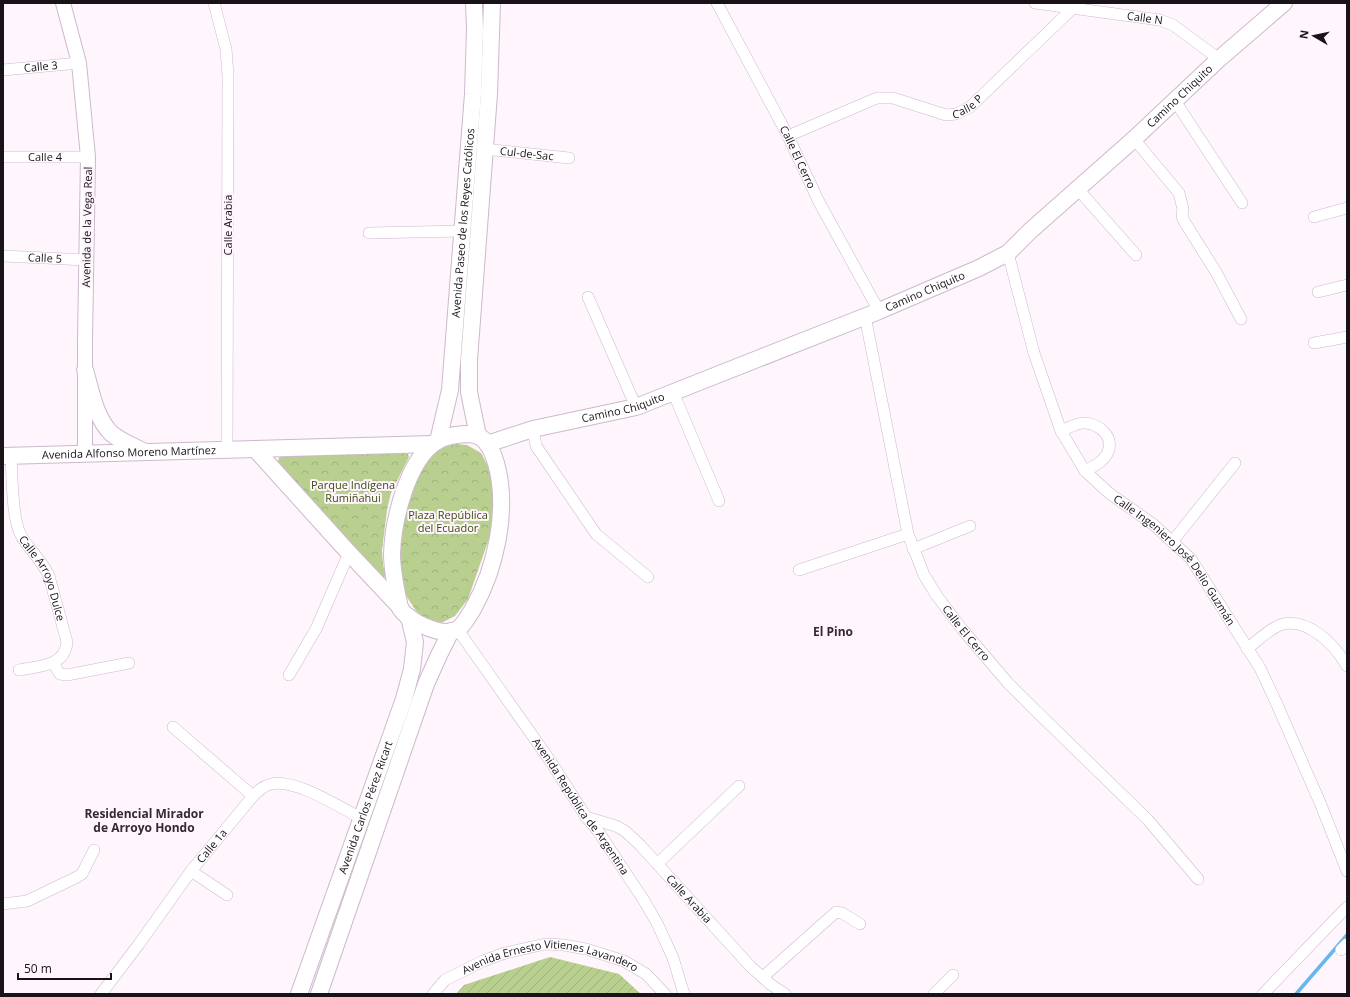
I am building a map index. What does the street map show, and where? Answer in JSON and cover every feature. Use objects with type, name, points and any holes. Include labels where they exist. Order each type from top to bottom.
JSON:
[{"type":"main road","name":"Avenida Paseo de los Reyes Católicos","points":[[435,442],[450,390],[473,94],[475,29],[474,3]]},
{"type":"main road","name":"Avenida Paseo de los Reyes Católicos","points":[[483,440],[469,392],[469,360],[489,94],[492,3]]},
{"type":"main road","name":"Camino Chiquito","points":[[483,440],[636,407],[872,313],[979,268],[1008,253],[1030,231],[1134,139],[1219,59],[1284,3]]},
{"type":"main road","points":[[85,370],[97,410],[111,433],[145,452]]},
{"type":"main road","points":[[255,449],[349,554],[405,612],[422,625],[433,630],[454,631],[467,618],[483,588],[494,555],[499,526],[501,497],[499,475],[493,455],[483,440],[466,434],[452,435],[435,442],[425,452],[412,472],[406,486],[395,524],[392,555],[395,586],[405,612]]},
{"type":"main road","name":"Avenida Alfonso Moreno Martínez","points":[[7,455],[255,449],[435,442]]},
{"type":"main road","name":"Avenida Carlos Pérez Ricart","points":[[299,994],[404,699],[412,669],[415,642],[405,612]]},
{"type":"main road","name":"Avenida Carlos Pérez Ricart","points":[[319,994],[426,684],[438,655],[454,631]]},
{"type":"street","name":"Avenida de la Vega Real","points":[[63,3],[79,62],[88,157],[85,370],[86,453]]},
{"type":"street","name":"Calle Arabia","points":[[214,3],[226,49],[228,76],[227,449]]},
{"type":"street","name":"Calle El Cerro","points":[[717,3],[788,136],[872,313],[908,534],[924,575],[937,596],[962,630],[1030,706],[1148,820],[1198,879]]},
{"type":"street","name":"Calle N","points":[[1035,3],[1160,20],[1173,26],[1219,59]]},
{"type":"street","name":"Calle P","points":[[788,136],[877,98],[893,98],[940,114],[951,115],[961,112],[970,106],[1073,8]]},
{"type":"street","name":"Calle 3","points":[[3,70],[79,62]]},
{"type":"street","points":[[473,94],[489,94]]},
{"type":"street","points":[[1175,101],[1242,203]]},
{"type":"street","points":[[1134,139],[1179,193],[1184,221],[1216,272],[1241,319]]},
{"type":"street","name":"Cul-de-Sac","points":[[484,149],[569,158]]},
{"type":"street","name":"Calle 4","points":[[3,157],[88,157]]},
{"type":"street","points":[[1078,188],[1136,255]]},
{"type":"street","points":[[1314,217],[1347,208]]},
{"type":"street","points":[[369,233],[462,231]]},
{"type":"street","name":"Calle Ingeniero José Delio Guzmán","points":[[1008,253],[1034,353],[1061,431],[1086,471],[1110,493],[1154,525],[1191,559],[1260,668],[1321,805],[1347,871]]},
{"type":"street","name":"Calle 5","points":[[3,256],[87,260]]},
{"type":"street","points":[[1318,292],[1347,285]]},
{"type":"street","points":[[588,297],[636,407]]},
{"type":"street","points":[[1314,343],[1347,337]]},
{"type":"street","points":[[673,392],[719,501]]},
{"type":"street","points":[[1061,431],[1083,423],[1092,424],[1101,428],[1107,435],[1109,442],[1108,452],[1100,463],[1086,471]]},
{"type":"street","points":[[533,429],[536,446],[596,534],[648,577]]},
{"type":"street","name":"Calle Arroyo Dulce","points":[[7,455],[17,529],[46,568],[67,642],[65,653],[53,663]]},
{"type":"street","points":[[1172,542],[1235,463]]},
{"type":"street","points":[[913,549],[970,526]]},
{"type":"street","points":[[799,570],[908,534]]},
{"type":"street","points":[[289,676],[316,629],[349,554]]},
{"type":"street","points":[[1247,649],[1280,625],[1299,625],[1316,631],[1327,640],[1347,666]]},
{"type":"street","name":"Avenida República de Argentina","points":[[454,631],[551,762],[586,817],[598,831],[658,923],[673,958],[684,994]]},
{"type":"street","points":[[19,670],[53,663],[60,674],[67,675],[129,663]]},
{"type":"street","points":[[173,727],[253,796]]},
{"type":"street","name":"Calle 1a","points":[[102,994],[191,871],[253,796],[262,788],[272,784],[281,783],[296,785],[361,818]]},
{"type":"street","points":[[658,864],[739,786]]},
{"type":"street","name":"Calle Arabia","points":[[586,817],[616,826],[625,831],[640,844],[750,966],[785,994]]},
{"type":"street","points":[[3,904],[27,901],[82,874],[94,850]]},
{"type":"street","points":[[191,871],[227,896]]},
{"type":"street","points":[[1263,994],[1347,907]]},
{"type":"street","points":[[763,977],[836,912],[842,913],[860,924]]},
{"type":"street","name":"Avenida Ernesto Vitienes Lavandero","points":[[433,994],[445,980],[483,961],[505,953],[545,944],[564,945],[586,949],[624,961],[646,974],[665,994]]},
{"type":"street","points":[[934,994],[953,975]]},
{"type":"green space","name":"Plaza República del Ecuador","points":[[456,444],[467,445],[481,453],[488,466],[493,481],[494,506],[492,530],[468,599],[455,616],[441,623],[425,618],[416,611],[407,597],[399,574],[402,520],[420,469],[431,455],[444,447]]},
{"type":"green space","name":"Parque Indígena Rumiñahui","points":[[283,454],[408,454],[409,457],[391,493],[387,510],[382,550],[383,565],[386,575],[383,579],[278,464],[278,461]]},
{"type":"green space","points":[[429,501],[479,511],[473,538],[423,527]]},
{"type":"green space","points":[[550,957],[619,974],[641,994],[456,994],[464,985]]},
{"type":"waterway","points":[[1296,994],[1347,935]]},
{"type":"district","name":"El Pino","points":[[833,632]]},
{"type":"district","name":"Residencial Mirador de Arroyo Hondo","points":[[144,821]]}]
